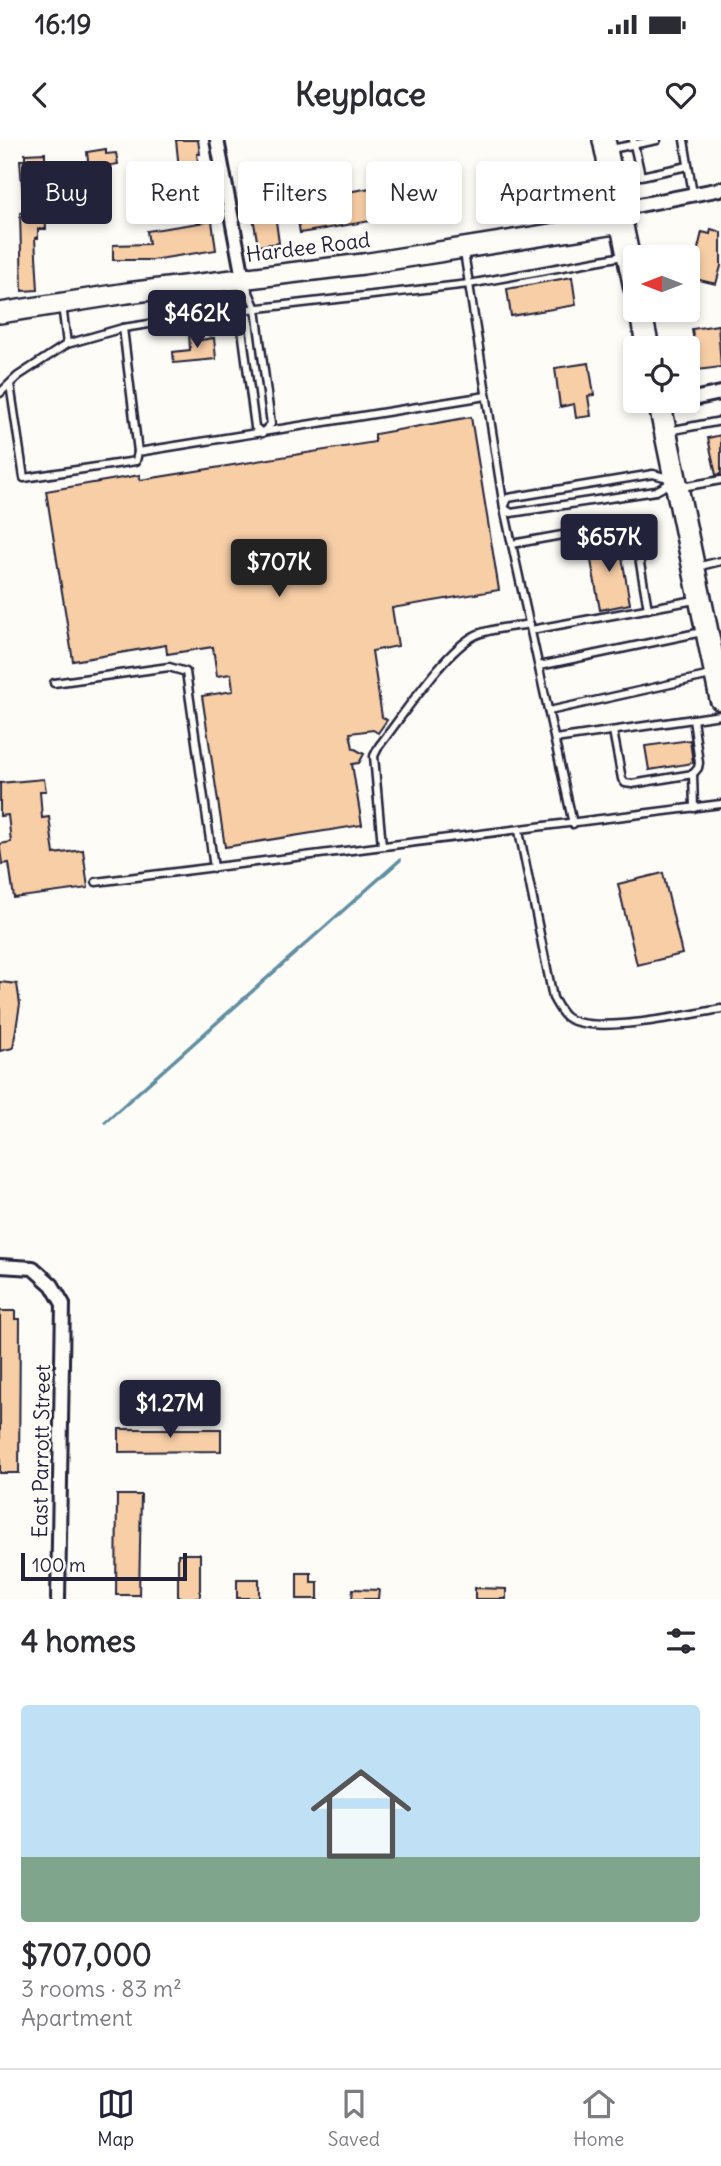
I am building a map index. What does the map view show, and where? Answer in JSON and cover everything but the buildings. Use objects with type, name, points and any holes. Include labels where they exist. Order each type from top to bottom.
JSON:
[{"type":"main road","points":[[622,224],[626,245]]},
{"type":"main road","points":[[662,413],[718,673],[721,699]]},
{"type":"street","points":[[218,140],[243,278]]},
{"type":"street","name":"Hardee Road","points":[[640,210],[693,194],[721,189]]},
{"type":"street","name":"Hardee Road","points":[[0,313],[243,278],[363,264],[464,248],[581,224]]},
{"type":"street","points":[[700,397],[721,393]]},
{"type":"street","name":"East Parrott Street","points":[[0,1266],[33,1268],[52,1285],[63,1304],[58,1599]]},
{"type":"lane","points":[[605,145],[657,140]]},
{"type":"lane","points":[[684,140],[693,194]]},
{"type":"lane","points":[[633,142],[641,176],[688,166]]},
{"type":"lane","points":[[464,248],[504,508],[573,824]]},
{"type":"lane","points":[[0,393],[67,344],[123,328],[241,310],[469,284],[623,257]]},
{"type":"lane","points":[[243,278],[256,309],[271,424],[262,433]]},
{"type":"lane","points":[[243,278],[241,310],[255,427],[262,433]]},
{"type":"lane","points":[[62,303],[67,344]]},
{"type":"lane","points":[[10,384],[24,478],[136,461],[138,452],[123,328]]},
{"type":"lane","points":[[138,452],[486,396]]},
{"type":"lane","points":[[666,431],[721,421]]},
{"type":"lane","points":[[504,508],[508,498],[653,474],[677,484]]},
{"type":"lane","points":[[504,508],[511,513],[599,501],[656,491],[677,484],[721,480]]},
{"type":"lane","points":[[604,528],[630,525],[634,529],[648,609]]},
{"type":"lane","points":[[512,544],[590,530]]},
{"type":"lane","points":[[694,567],[721,561]]},
{"type":"lane","points":[[382,846],[374,756],[450,654],[467,640],[486,632],[701,599]]},
{"type":"lane","points":[[538,666],[707,631]]},
{"type":"lane","points":[[54,684],[170,667],[186,672],[214,868]]},
{"type":"lane","points":[[549,711],[718,673]]},
{"type":"lane","points":[[555,739],[721,715]]},
{"type":"lane","points":[[693,719],[699,763],[693,774],[694,808]]},
{"type":"lane","points":[[613,731],[625,783],[693,774]]},
{"type":"lane","points":[[96,882],[721,804]]},
{"type":"lane","points":[[519,831],[552,998],[566,1017],[584,1024],[611,1025],[721,1009]]},
{"type":"waterway","points":[[105,1122],[400,860]]}]
